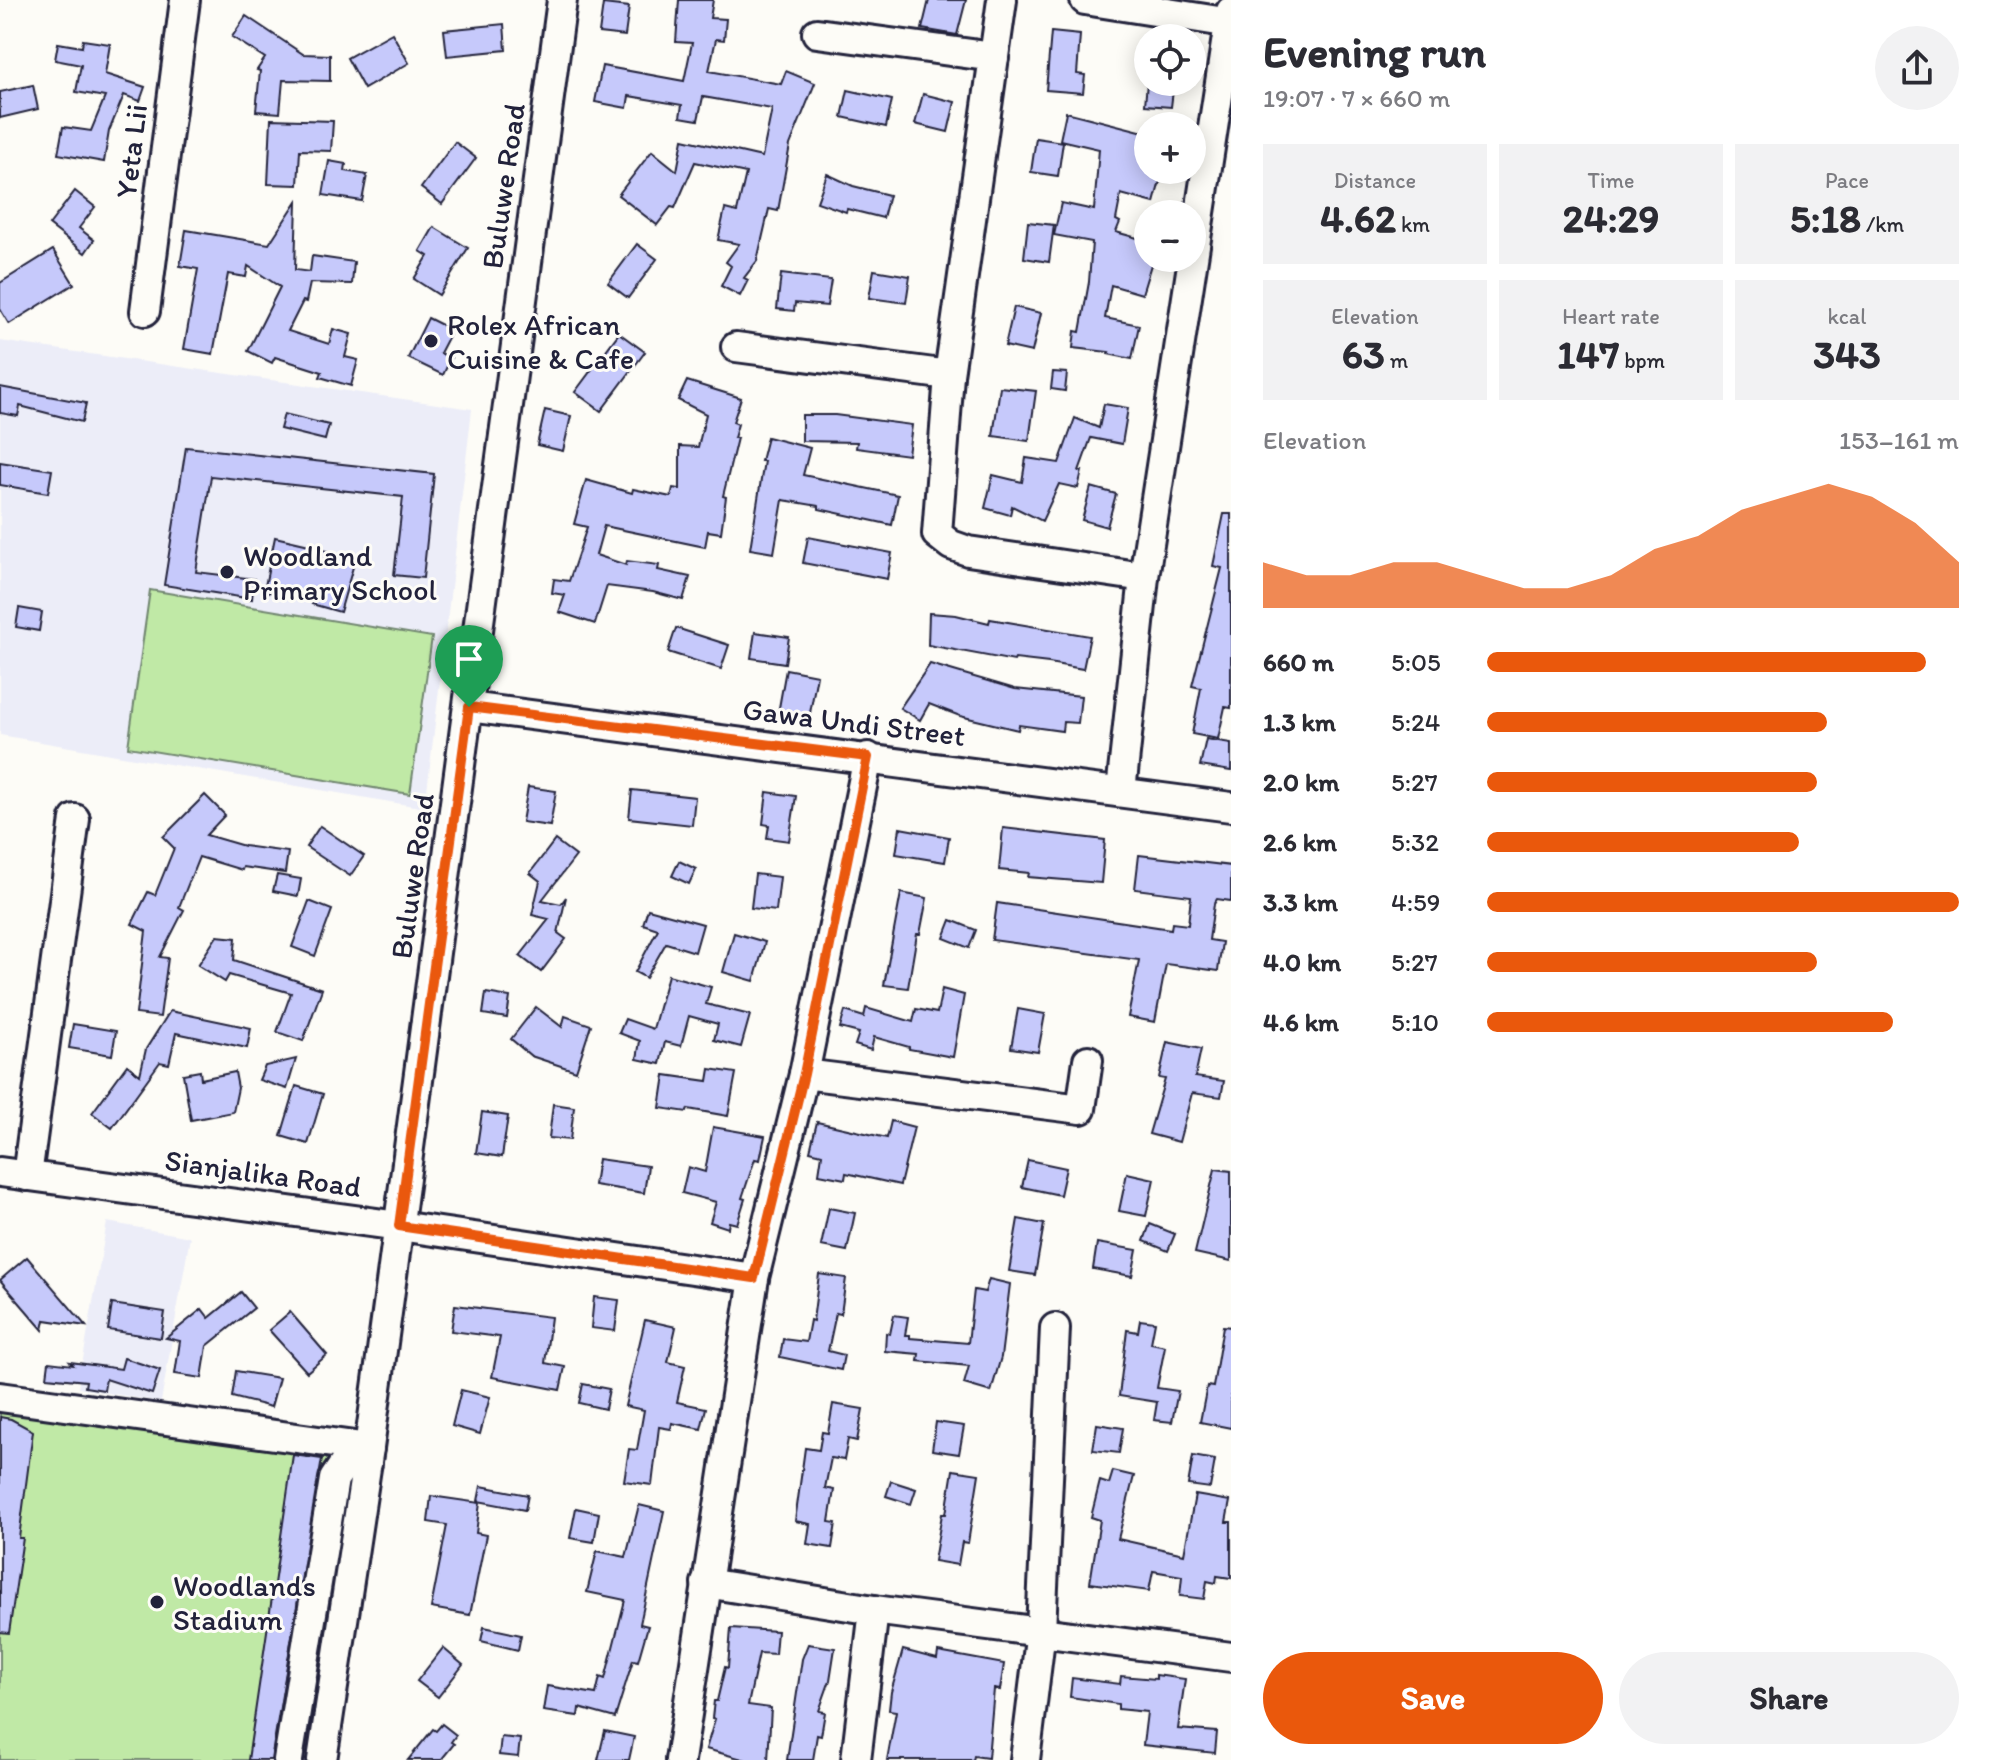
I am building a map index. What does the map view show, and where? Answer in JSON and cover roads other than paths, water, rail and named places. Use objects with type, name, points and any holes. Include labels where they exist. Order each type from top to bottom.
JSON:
[{"type":"street","name":"Yeta Lii","points":[[145,311],[185,0]]},
{"type":"street","name":"Buluwe Road","points":[[322,1760],[368,1455],[562,0]]},
{"type":"street","points":[[1002,0],[949,375],[937,531],[939,537],[968,551],[1144,577]]},
{"type":"street","points":[[1085,0],[1230,19],[1144,577],[1121,791]]},
{"type":"street","points":[[817,33],[994,57]]},
{"type":"street","points":[[736,347],[949,375]]},
{"type":"street","name":"Gawa Undi Street","points":[[469,707],[1231,807]]},
{"type":"street","points":[[680,1760],[754,1278],[804,1074],[868,757]]},
{"type":"street","points":[[14,1174],[75,819]]},
{"type":"street","points":[[804,1074],[1081,1109],[1088,1060]]},
{"type":"street","name":"Sianjalika Road","points":[[14,1174],[754,1278]]},
{"type":"street","points":[[1025,1760],[1041,1630],[1055,1328]]},
{"type":"street","points":[[0,1397],[368,1455]]},
{"type":"street","points":[[288,1760],[334,1479],[344,1464],[368,1455]]},
{"type":"street","points":[[706,1583],[874,1610],[1231,1657]]},
{"type":"street","points":[[856,1760],[874,1610]]},
{"type":"place","name":"Rolex African Cuisine & Cafe","points":[[431,341]]},
{"type":"place","name":"Woodland Primary School","points":[[227,572]]},
{"type":"place","name":"Woodlands Stadium","points":[[157,1602]]}]
